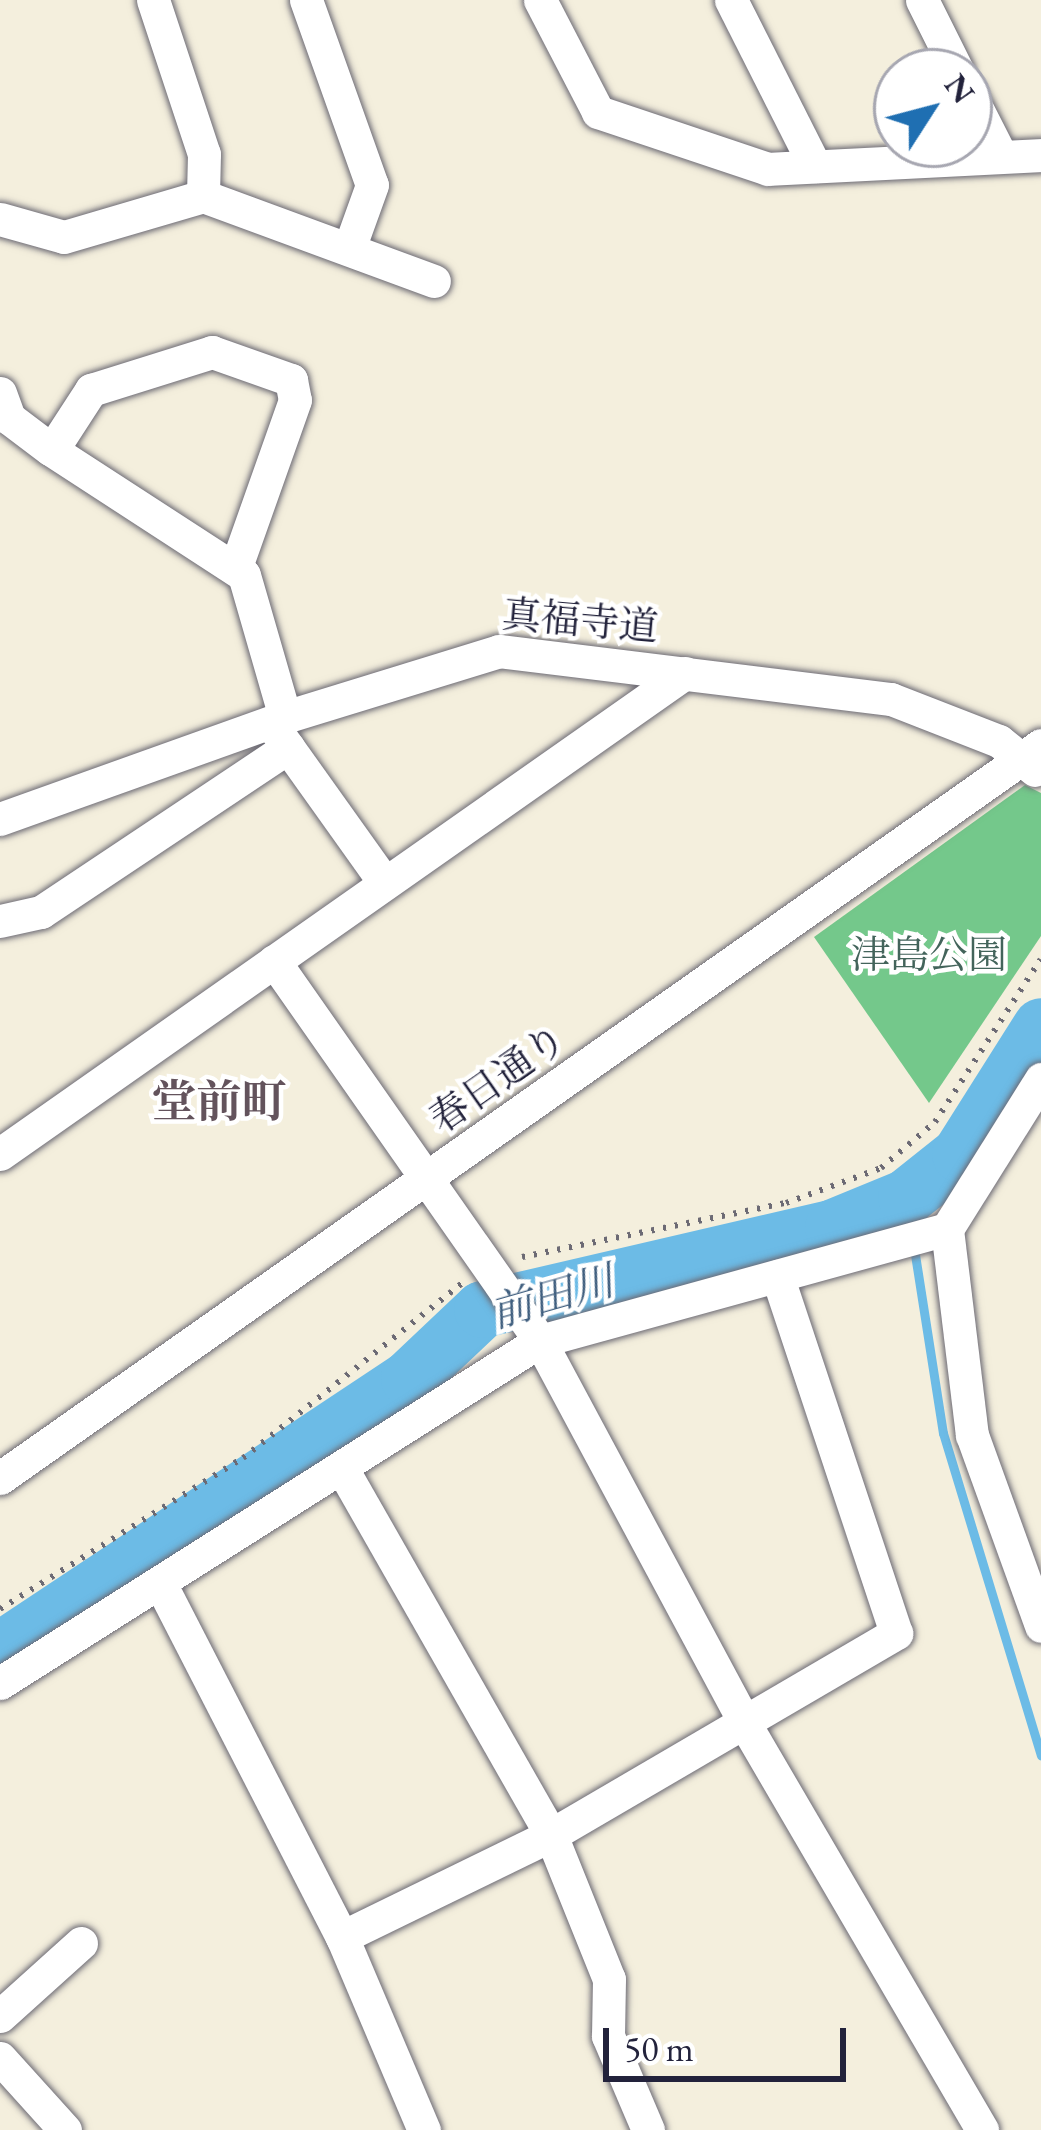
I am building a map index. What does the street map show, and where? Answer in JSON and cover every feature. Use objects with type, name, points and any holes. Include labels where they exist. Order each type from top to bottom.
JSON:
[{"type":"street","points":[[153,0],[204,154],[203,196]]},
{"type":"street","points":[[306,0],[372,185],[349,250]]},
{"type":"street","points":[[540,0],[598,112],[768,169],[1041,155]]},
{"type":"street","points":[[731,0],[815,166]]},
{"type":"street","points":[[922,0],[946,48]]},
{"type":"street","points":[[993,141],[1000,155]]},
{"type":"street","points":[[0,218],[64,237],[203,196],[434,281]]},
{"type":"street","points":[[52,450],[91,390],[212,352],[291,380],[295,400],[235,569]]},
{"type":"street","points":[[0,393],[9,418],[249,582],[281,729],[385,884]]},
{"type":"street","name":"真福寺道","points":[[0,820],[281,729],[499,651],[891,699],[1033,760]]},
{"type":"street","points":[[0,1154],[685,673]]},
{"type":"street","points":[[0,921],[41,912],[281,729]]},
{"type":"street","name":"春日通り","points":[[0,1478],[1033,760]]},
{"type":"street","points":[[274,961],[540,1341],[746,1724],[982,2130]]},
{"type":"street","points":[[1041,1079],[946,1229],[973,1435],[1041,1626]]},
{"type":"street","points":[[0,1683],[344,1472],[540,1341],[946,1229]]},
{"type":"street","points":[[342,1937],[551,1834],[896,1633],[777,1276]]},
{"type":"street","points":[[344,1472],[551,1834],[609,1979],[608,2036],[648,2130]]},
{"type":"street","points":[[162,1587],[342,1937],[424,2130]]},
{"type":"street","points":[[0,2016],[81,1943]]},
{"type":"street","points":[[0,2058],[65,2130]]},
{"type":"path","points":[[0,1609],[242,1458],[485,1264],[786,1203],[880,1168],[935,1122],[1041,959]]},
{"type":"green space","name":"津島公園","points":[[1025,785],[1041,793],[1041,936],[929,1103],[814,937]]},
{"type":"waterway","name":"前田川","points":[[0,1650],[409,1378],[482,1309],[833,1227],[906,1197],[960,1154],[1041,1026]]},
{"type":"waterway","points":[[906,1197],[943,1433],[1041,1755]]},
{"type":"district","name":"堂前町","points":[[219,1102]]}]
